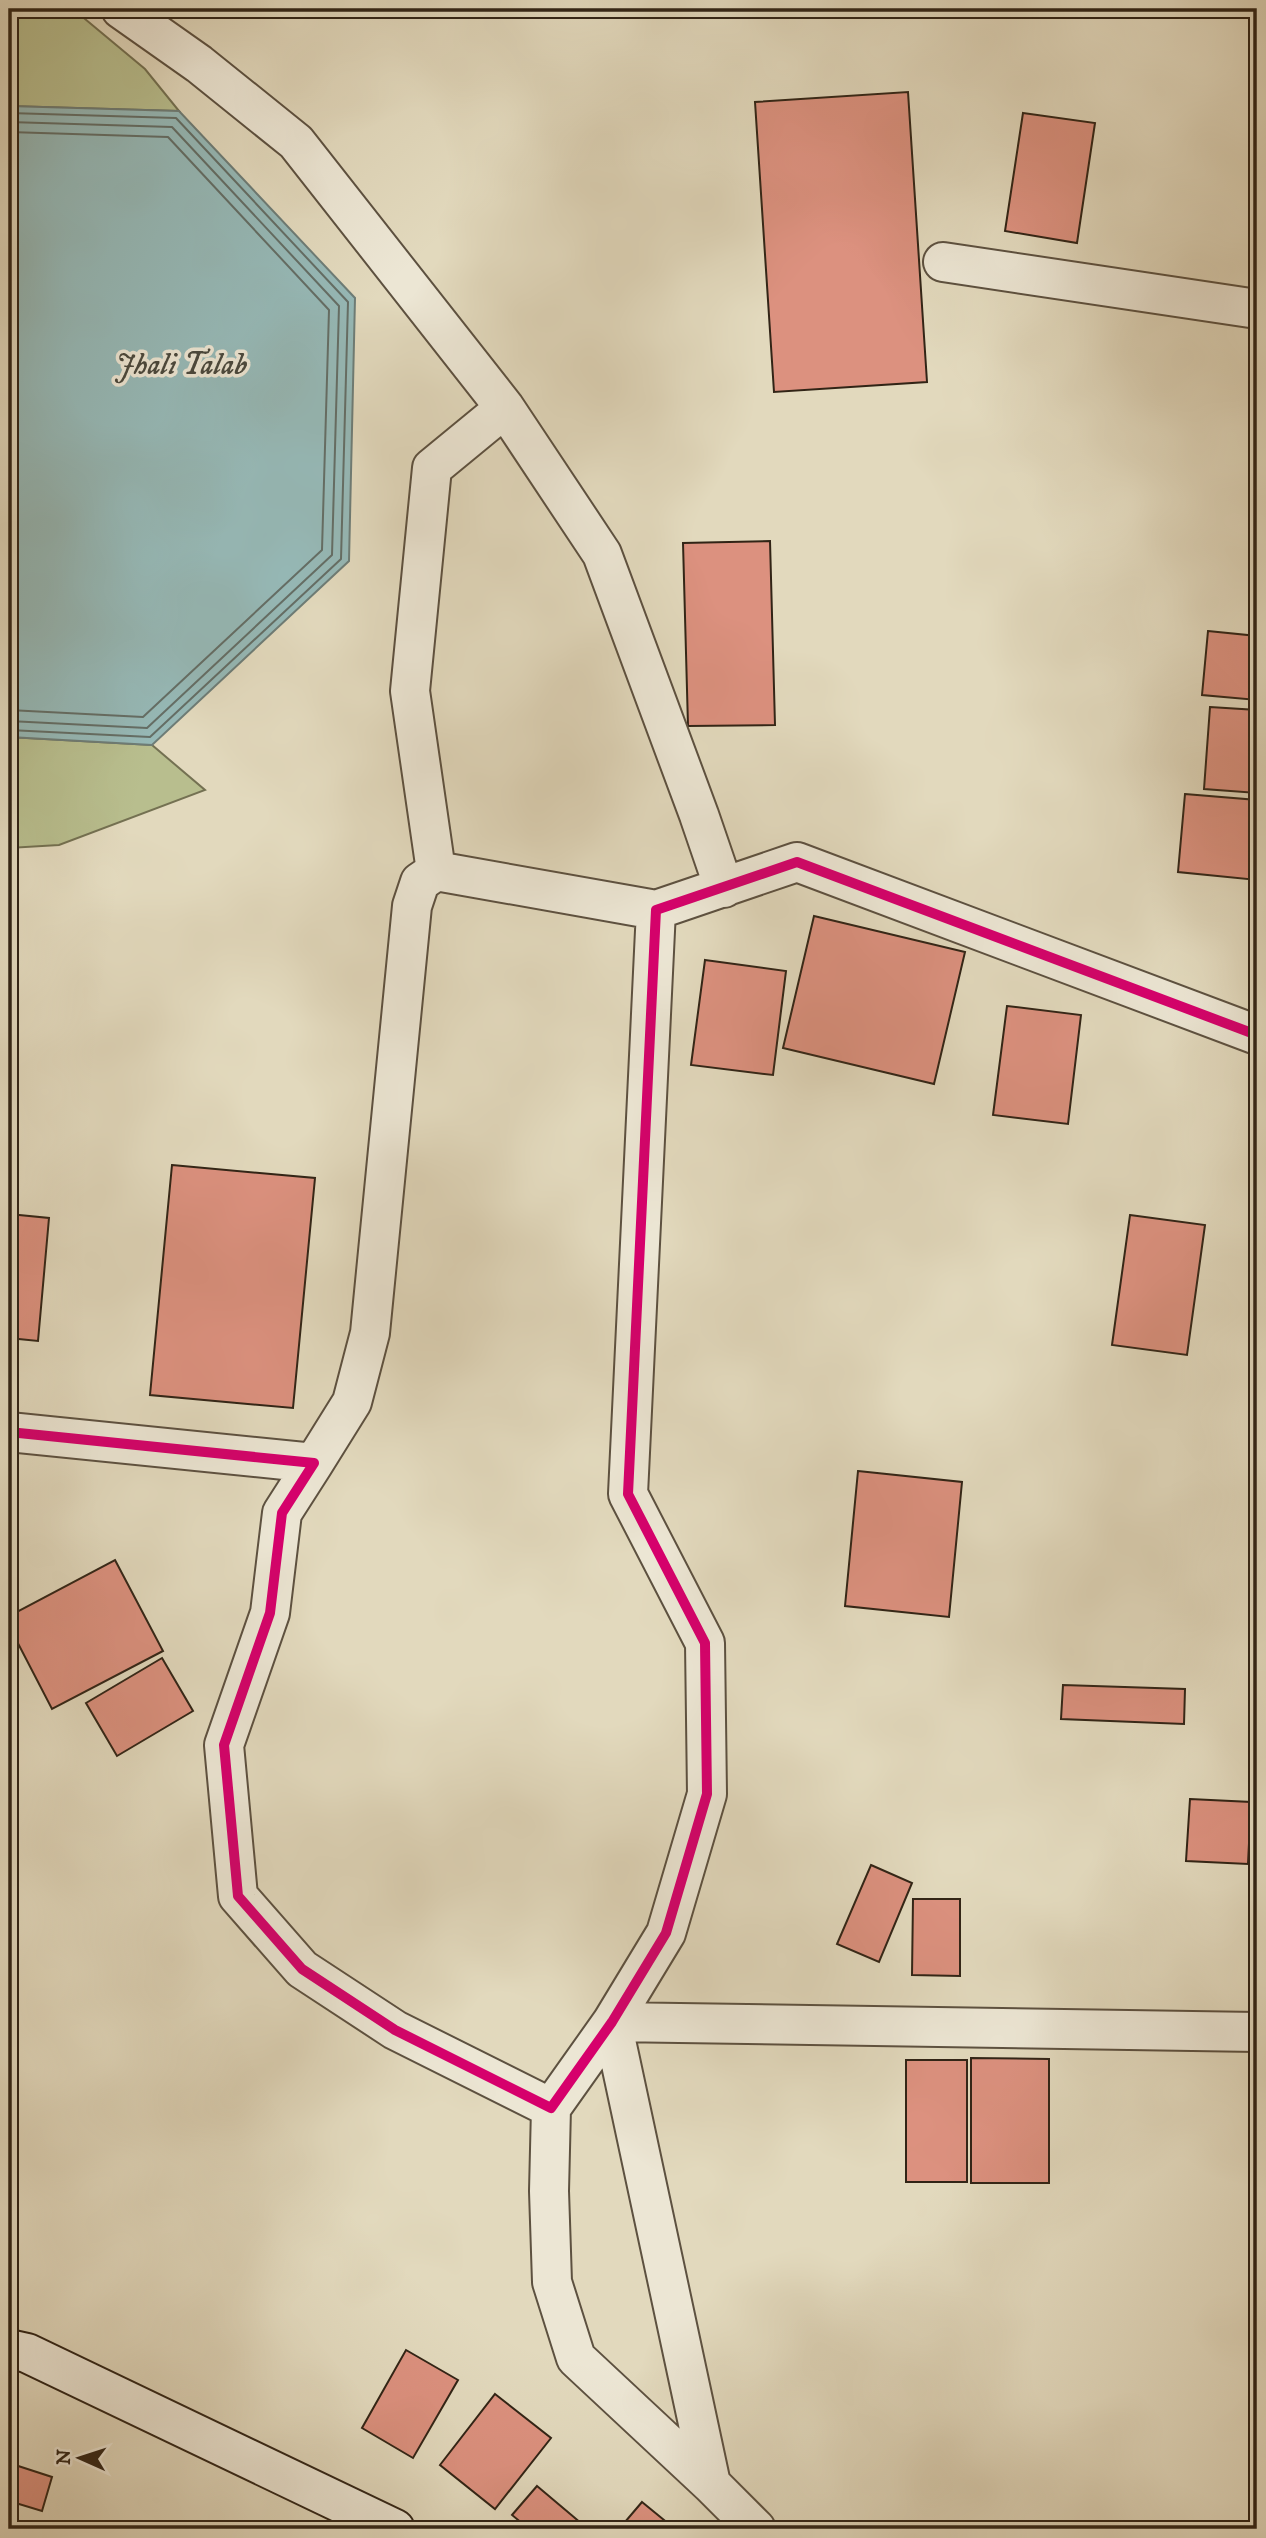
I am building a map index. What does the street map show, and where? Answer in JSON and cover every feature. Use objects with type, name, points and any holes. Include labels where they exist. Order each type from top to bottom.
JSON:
[{"type":"street","points":[[121,9],[199,64],[296,142],[505,408],[602,554],[724,888]]},
{"type":"street","points":[[943,262],[1257,309]]},
{"type":"street","points":[[436,871],[410,691],[432,468],[505,408]]},
{"type":"street","points":[[551,2108],[395,2030],[302,1969],[238,1896],[224,1745],[270,1613],[282,1513],[352,1402],[370,1334],[412,906],[420,882],[436,871],[656,910],[797,862],[1257,1035]]},
{"type":"street","points":[[656,910],[628,1494],[705,1643],[707,1794],[666,1933],[612,2022],[551,2108],[549,2191],[552,2282],[576,2358],[756,2529]]},
{"type":"street","points":[[9,1432],[314,1463]]},
{"type":"street","points":[[612,2022],[1257,2032]]},
{"type":"street","points":[[612,2022],[711,2484]]},
{"type":"street","points":[[9,2349],[27,2353],[395,2529]]},
{"type":"green space","points":[[9,9],[73,9],[145,69],[179,111],[9,106]]},
{"type":"green space","points":[[9,737],[152,745],[205,790],[59,845],[9,848]]},
{"type":"water","name":"Jhali Talab","points":[[9,106],[179,111],[355,298],[349,561],[152,745],[9,737]]},
{"type":"building","points":[[908,92],[927,382],[774,392],[755,102]]},
{"type":"building","points":[[1023,113],[1095,123],[1077,243],[1005,231]]},
{"type":"building","points":[[770,541],[775,725],[688,726],[683,543]]},
{"type":"building","points":[[1208,631],[1257,636],[1257,700],[1202,695]]},
{"type":"building","points":[[1210,707],[1257,710],[1257,793],[1204,789]]},
{"type":"building","points":[[1185,794],[1257,800],[1257,880],[1178,872]]},
{"type":"building","points":[[814,916],[965,952],[934,1084],[783,1048]]},
{"type":"building","points":[[705,960],[786,971],[773,1075],[691,1065]]},
{"type":"building","points":[[1007,1006],[1081,1015],[1068,1124],[993,1115]]},
{"type":"building","points":[[172,1165],[315,1178],[293,1408],[150,1395]]},
{"type":"building","points":[[9,1214],[49,1218],[38,1341],[9,1338]]},
{"type":"building","points":[[1130,1215],[1205,1225],[1187,1355],[1112,1345]]},
{"type":"building","points":[[858,1471],[962,1482],[949,1617],[845,1606]]},
{"type":"building","points":[[115,1560],[163,1651],[52,1709],[9,1626],[9,1616]]},
{"type":"building","points":[[162,1658],[193,1711],[117,1756],[86,1703]]},
{"type":"building","points":[[1063,1685],[1185,1689],[1184,1724],[1061,1719]]},
{"type":"building","points":[[1190,1799],[1251,1802],[1248,1864],[1186,1861]]},
{"type":"building","points":[[871,1865],[912,1883],[879,1962],[837,1944]]},
{"type":"building","points":[[913,1899],[960,1899],[960,1976],[912,1975]]},
{"type":"building","points":[[971,2058],[1049,2059],[1049,2183],[971,2183]]},
{"type":"building","points":[[906,2060],[967,2060],[967,2182],[906,2182]]},
{"type":"building","points":[[406,2350],[458,2380],[413,2458],[362,2428]]},
{"type":"building","points":[[495,2394],[551,2438],[495,2509],[440,2465]]},
{"type":"building","points":[[9,2463],[52,2477],[42,2511],[9,2501]]},
{"type":"building","points":[[537,2486],[588,2529],[529,2529],[512,2515]]},
{"type":"building","points":[[642,2502],[675,2529],[619,2529]]},
{"type":"cycle path","points":[[9,1432],[314,1463],[282,1513],[270,1613],[224,1745],[238,1896],[302,1969],[395,2030],[551,2108],[612,2022],[666,1933],[707,1794],[705,1643],[628,1494],[656,910],[797,862],[1257,1035]]}]
